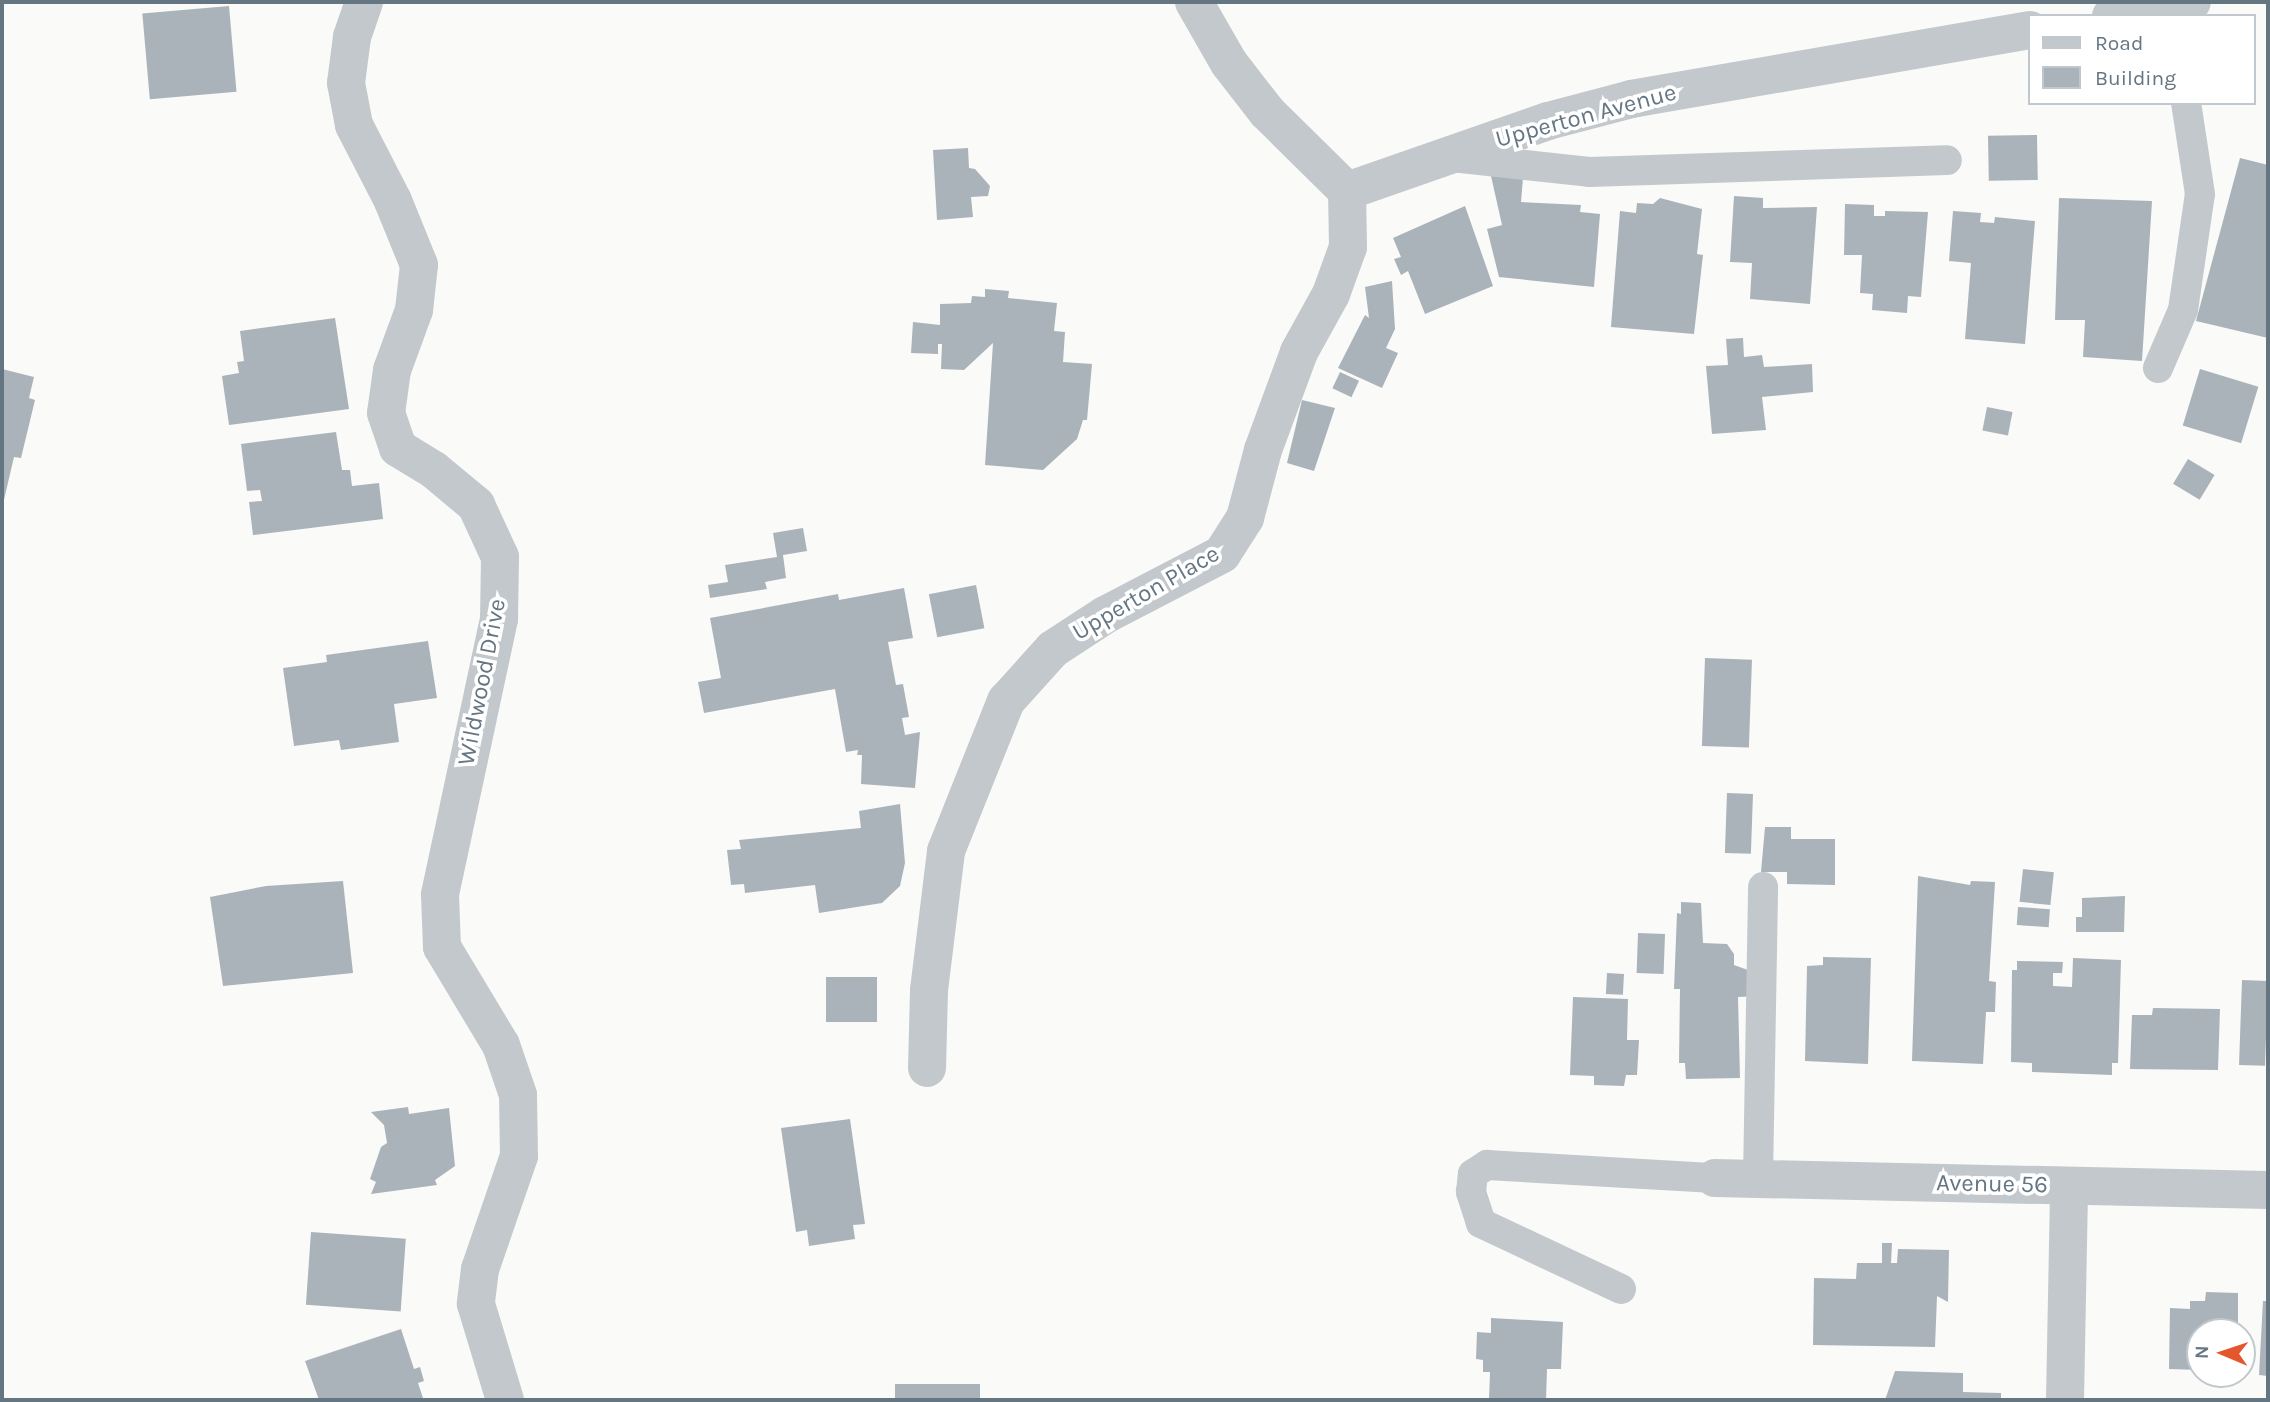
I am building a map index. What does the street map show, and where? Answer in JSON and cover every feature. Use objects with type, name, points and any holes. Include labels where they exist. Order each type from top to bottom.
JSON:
[{"type":"street","name":"Wildwood Drive","points":[[365,2],[352,37],[346,83],[354,125],[393,201],[419,265],[414,310],[392,370],[386,413],[398,448],[434,470],[476,505],[500,557],[499,619],[440,895],[442,947],[500,1045],[518,1095],[519,1156],[481,1269],[476,1304],[505,1400]]},
{"type":"street","points":[[1194,2],[1228,63],[1267,112],[1347,191]]},
{"type":"street","points":[[2128,14],[2178,8]]},
{"type":"street","name":"Upperton Avenue","points":[[1347,191],[1548,121],[1631,99],[2028,30]]},
{"type":"street","name":"Upperton Place","points":[[927,1068],[929,990],[946,850],[1006,701],[1053,649],[1105,615],[1222,554],[1245,518],[1299,352],[1331,294],[1348,247],[1347,191]]},
{"type":"street","name":"Avenue 56","points":[[1715,1178],[2268,1190]]},
{"type":"street","points":[[2065,1400],[2069,1186]]},
{"type":"lane","points":[[2158,368],[2183,310],[2200,194],[2186,105]]},
{"type":"lane","points":[[1448,156],[1589,172],[1947,160]]},
{"type":"lane","points":[[1758,1179],[1763,887]]},
{"type":"lane","points":[[1621,1289],[1481,1223],[1471,1192],[1473,1174],[1487,1165],[1715,1178]]},
{"type":"building","points":[[229,6],[236,92],[150,99],[142,14]]},
{"type":"building","points":[[2037,135],[2038,180],[1989,181],[1988,136]]},
{"type":"building","points":[[968,148],[969,168],[975,169],[990,186],[988,196],[971,197],[973,217],[937,220],[933,150]]},
{"type":"building","points":[[2240,158],[2268,165],[2268,338],[2196,321]]},
{"type":"building","points":[[1491,176],[1523,178],[1521,202],[1581,205],[1580,212],[1600,214],[1594,287],[1499,277],[1487,229],[1502,225]]},
{"type":"building","points":[[1734,196],[1763,198],[1763,208],[1817,207],[1810,304],[1750,299],[1752,263],[1730,262]]},
{"type":"building","points":[[1660,198],[1702,209],[1697,254],[1703,255],[1694,334],[1611,327],[1620,211],[1636,213],[1637,203],[1653,204]]},
{"type":"building","points":[[2059,198],[2152,201],[2142,361],[2083,357],[2085,320],[2055,320]]},
{"type":"building","points":[[1845,204],[1874,205],[1874,216],[1885,216],[1885,211],[1928,212],[1921,297],[1908,296],[1907,313],[1872,310],[1873,294],[1860,293],[1862,255],[1844,255]]},
{"type":"building","points":[[1465,206],[1493,286],[1425,314],[1408,271],[1401,275],[1394,259],[1401,257],[1393,238]]},
{"type":"building","points":[[1953,211],[1981,213],[1980,222],[1994,223],[1995,217],[2035,221],[2025,344],[1965,339],[1971,263],[1949,261]]},
{"type":"building","points":[[1392,281],[1395,329],[1386,348],[1398,353],[1382,388],[1338,368],[1365,315],[1369,318],[1365,287]]},
{"type":"building","points":[[985,289],[1009,291],[1008,298],[1057,303],[1054,331],[1065,332],[1063,362],[1092,364],[1087,420],[1083,420],[1077,439],[1043,470],[985,465],[993,343],[964,370],[941,369],[942,344],[938,344],[938,354],[911,353],[913,322],[940,325],[940,304],[971,303],[972,296],[985,297]]},
{"type":"building","points":[[335,318],[349,409],[229,425],[222,376],[239,373],[237,362],[244,361],[240,331]]},
{"type":"building","points":[[1743,338],[1744,357],[1762,355],[1764,367],[1812,364],[1813,392],[1762,397],[1766,430],[1712,434],[1706,366],[1728,365],[1726,339]]},
{"type":"building","points":[[2,369],[34,377],[29,398],[35,400],[21,458],[14,457],[3,504]]},
{"type":"building","points":[[2200,369],[2258,387],[2241,443],[2183,425]]},
{"type":"building","points":[[1340,372],[1359,381],[1351,397],[1332,388]]},
{"type":"building","points":[[1302,400],[1335,408],[1314,471],[1287,463]]},
{"type":"building","points":[[1987,407],[2013,412],[2008,436],[1982,431]]},
{"type":"building","points":[[336,432],[342,470],[350,470],[352,486],[379,483],[383,519],[253,535],[249,502],[262,501],[260,490],[247,491],[241,444]]},
{"type":"building","points":[[2188,459],[2215,475],[2200,500],[2173,484]]},
{"type":"building","points":[[803,528],[807,551],[783,555],[786,578],[765,582],[767,589],[710,598],[708,585],[728,582],[725,565],[777,557],[773,533]]},
{"type":"building","points":[[976,585],[984,628],[937,637],[929,594]]},
{"type":"building","points":[[904,588],[913,638],[888,642],[896,685],[903,684],[909,717],[902,718],[905,735],[920,732],[915,788],[861,784],[862,755],[857,755],[858,750],[846,752],[835,689],[704,713],[698,682],[721,678],[710,618],[838,594],[839,600]]},
{"type":"building","points":[[428,641],[437,698],[394,704],[399,742],[341,750],[339,740],[294,746],[283,668],[327,662],[326,655]]},
{"type":"building","points":[[1705,658],[1752,660],[1749,748],[1702,746]]},
{"type":"building","points":[[1727,793],[1753,794],[1751,854],[1725,853]]},
{"type":"building","points":[[900,804],[905,863],[900,886],[882,903],[819,913],[815,885],[745,893],[744,884],[731,885],[727,850],[741,849],[739,840],[861,828],[859,811]]},
{"type":"building","points":[[1765,827],[1791,827],[1791,839],[1835,839],[1835,885],[1787,884],[1787,872],[1761,872]]},
{"type":"building","points":[[2023,869],[2054,872],[2050,905],[2020,902]]},
{"type":"building","points":[[1918,876],[1970,885],[1971,881],[1995,882],[1989,981],[1996,982],[1995,1012],[1986,1012],[1983,1064],[1912,1061]]},
{"type":"building","points":[[343,881],[353,973],[223,986],[210,897],[266,886]]},
{"type":"building","points":[[2125,896],[2124,932],[2076,932],[2076,917],[2082,917],[2082,898]]},
{"type":"building","points":[[1681,902],[1701,903],[1703,943],[1727,944],[1734,954],[1734,965],[1759,974],[1759,996],[1738,997],[1740,1078],[1686,1079],[1685,1063],[1679,1063],[1680,989],[1674,989],[1677,913],[1681,914]]},
{"type":"building","points":[[2018,907],[2050,909],[2049,927],[2017,925]]},
{"type":"building","points":[[1638,933],[1665,934],[1664,974],[1637,973]]},
{"type":"building","points":[[1823,957],[1871,958],[1868,1064],[1805,1061],[1807,966],[1823,965]]},
{"type":"building","points":[[2073,958],[2121,960],[2118,1063],[2112,1063],[2112,1075],[2032,1072],[2032,1063],[2011,1062],[2012,970],[2017,970],[2017,961],[2063,962],[2062,973],[2053,973],[2053,986],[2072,987]]},
{"type":"building","points":[[1607,973],[1624,974],[1623,995],[1606,994]]},
{"type":"building","points":[[826,977],[877,977],[877,1022],[826,1022]]},
{"type":"building","points":[[2242,980],[2268,981],[2265,1066],[2239,1065]]},
{"type":"building","points":[[1573,997],[1628,999],[1627,1040],[1639,1040],[1637,1075],[1626,1075],[1624,1086],[1594,1085],[1594,1076],[1570,1075]]},
{"type":"building","points":[[2153,1008],[2220,1009],[2218,1070],[2130,1069],[2132,1015],[2152,1015]]},
{"type":"building","points":[[408,1107],[409,1114],[449,1108],[455,1166],[435,1180],[437,1185],[371,1194],[376,1182],[370,1179],[381,1147],[387,1143],[384,1125],[371,1112]]},
{"type":"building","points":[[850,1119],[865,1224],[853,1225],[855,1239],[809,1246],[807,1230],[796,1232],[781,1128]]},
{"type":"building","points":[[311,1232],[406,1239],[401,1311],[306,1305]]},
{"type":"building","points":[[1882,1243],[1892,1243],[1891,1263],[1897,1263],[1898,1249],[1949,1250],[1948,1302],[1937,1296],[1935,1347],[1813,1345],[1814,1278],[1856,1279],[1857,1263],[1882,1263]]},
{"type":"building","points":[[2206,1292],[2238,1293],[2238,1318],[2186,1318],[2186,1370],[2169,1369],[2170,1308],[2190,1309],[2190,1301],[2205,1301]]},
{"type":"building","points":[[2263,1301],[2268,1301],[2268,1376],[2259,1375]]},
{"type":"building","points":[[1491,1318],[1563,1322],[1561,1369],[1547,1369],[1546,1400],[1489,1400],[1490,1372],[1483,1372],[1483,1360],[1476,1359],[1477,1332],[1491,1333]]},
{"type":"building","points":[[401,1329],[414,1369],[420,1367],[424,1381],[418,1383],[423,1398],[319,1400],[305,1361]]},
{"type":"building","points":[[1895,1371],[1963,1373],[1963,1392],[2001,1393],[2001,1400],[1885,1400]]},
{"type":"building","points":[[895,1384],[980,1384],[980,1400],[895,1400]]}]
